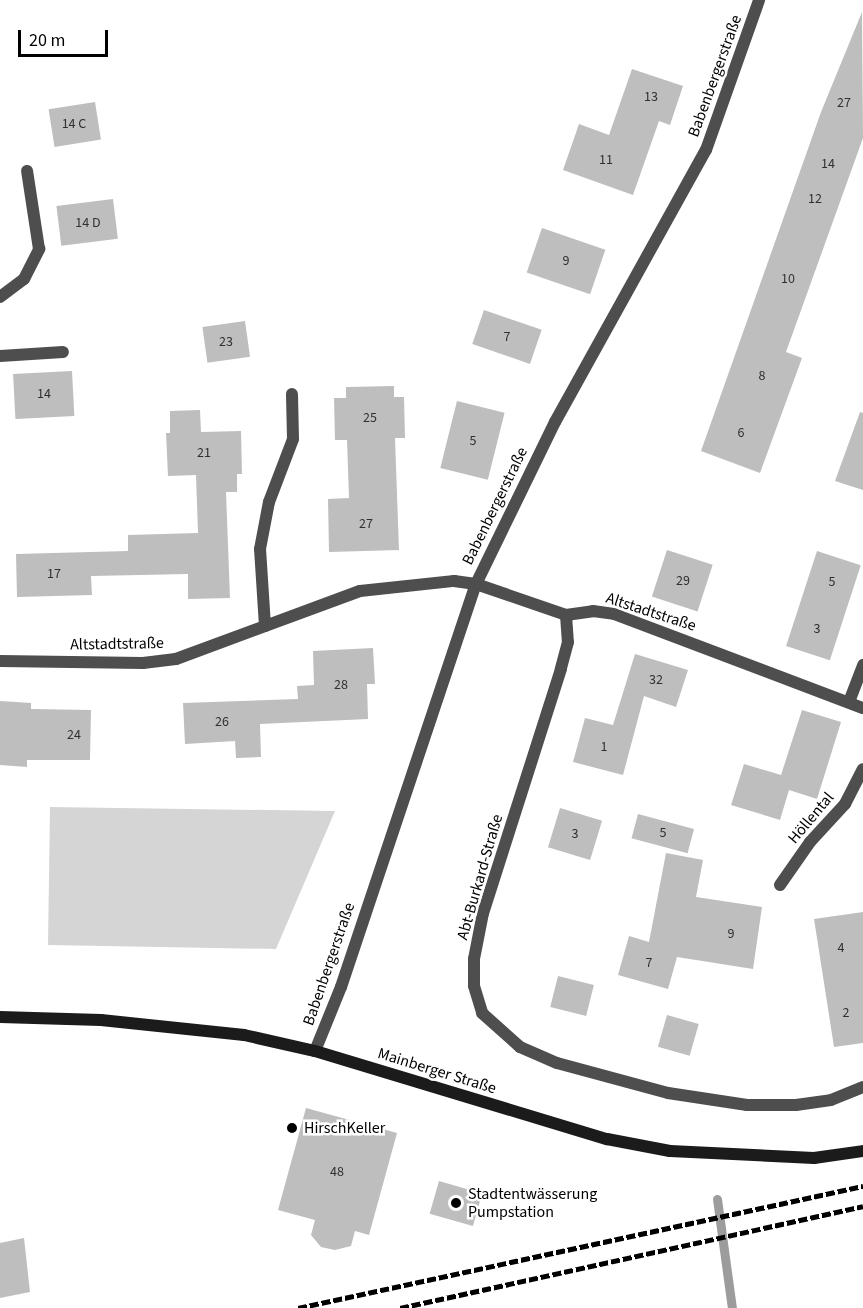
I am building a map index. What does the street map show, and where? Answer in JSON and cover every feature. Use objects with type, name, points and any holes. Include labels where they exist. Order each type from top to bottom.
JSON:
[{"type":"main road","name":"Mainberger Straße","points":[[0,1017],[187,1028],[315,1051],[607,1139],[670,1151],[728,1157],[814,1158],[863,1151]]},
{"type":"street","name":"Babenbergerstraße","points":[[315,1051],[476,584],[555,422],[706,150],[759,0]]},
{"type":"street","points":[[0,297],[24,279],[39,249],[27,171]]},
{"type":"street","points":[[0,356],[63,352]]},
{"type":"street","points":[[265,626],[260,549],[269,502],[293,439],[292,394]]},
{"type":"street","name":"Altstadtstraße","points":[[0,661],[142,663],[176,659],[360,591],[432,582],[476,584],[566,615],[594,610],[614,614],[849,702]]},
{"type":"street","name":"Abt-Burkard-Straße","points":[[566,615],[568,642],[561,669],[483,914],[474,958],[474,986],[482,1013],[520,1047],[557,1063],[668,1093],[747,1104],[796,1105],[831,1100],[863,1087]]},
{"type":"street","points":[[863,665],[849,702],[863,708]]},
{"type":"street","name":"Höllental","points":[[780,885],[810,842],[845,804],[863,769]]},
{"type":"shaded area","points":[[50,807],[335,811],[276,949],[48,945]]},
{"type":"building","points":[[862,12],[863,138],[786,352],[802,358],[760,473],[701,451],[821,112]]},
{"type":"building","points":[[632,69],[683,86],[670,125],[659,121],[633,195],[563,170],[579,124],[609,135]]},
{"type":"building","points":[[95,102],[101,140],[55,147],[49,109]]},
{"type":"building","points":[[113,199],[118,239],[61,246],[56,206]]},
{"type":"building","points":[[542,228],[605,250],[590,294],[527,272]]},
{"type":"building","points":[[484,310],[542,330],[530,364],[472,344]]},
{"type":"building","points":[[245,321],[250,357],[207,363],[202,327]]},
{"type":"building","points":[[72,371],[74,416],[15,419],[13,374]]},
{"type":"building","points":[[394,386],[394,397],[404,397],[405,438],[395,438],[399,550],[329,552],[328,499],[349,498],[347,440],[335,440],[334,398],[346,398],[346,387]]},
{"type":"building","points":[[457,401],[505,413],[488,480],[440,468]]},
{"type":"building","points":[[200,410],[201,432],[241,431],[242,474],[237,474],[237,492],[226,492],[230,598],[188,599],[188,574],[91,576],[92,595],[17,597],[16,554],[128,551],[128,535],[198,533],[196,475],[168,476],[166,433],[170,433],[170,411]]},
{"type":"building","points":[[860,412],[863,413],[863,490],[835,481]]},
{"type":"building","points":[[667,550],[713,565],[698,611],[652,597]]},
{"type":"building","points":[[817,551],[861,565],[830,660],[786,646]]},
{"type":"building","points":[[373,648],[375,684],[367,684],[368,719],[260,724],[261,757],[236,758],[235,741],[185,744],[183,703],[298,699],[297,686],[314,685],[313,651]]},
{"type":"building","points":[[635,654],[688,670],[676,707],[644,696],[623,775],[573,762],[585,718],[613,725]]},
{"type":"building","points":[[0,701],[31,703],[31,709],[91,710],[90,760],[27,760],[27,767],[0,765]]},
{"type":"building","points":[[802,710],[841,722],[817,799],[789,790],[780,820],[731,805],[744,764],[781,775]]},
{"type":"building","points":[[560,808],[602,821],[590,860],[548,847]]},
{"type":"building","points":[[638,814],[694,829],[688,853],[632,838]]},
{"type":"building","points":[[666,853],[703,860],[696,897],[762,907],[753,969],[677,957],[668,989],[618,975],[629,936],[649,942]]},
{"type":"building","points":[[863,912],[863,1043],[834,1047],[814,919]]},
{"type":"building","points":[[558,976],[594,985],[586,1016],[550,1007]]},
{"type":"building","points":[[667,1015],[699,1024],[690,1056],[658,1047]]},
{"type":"building","points":[[306,1108],[397,1133],[369,1235],[355,1231],[351,1246],[335,1250],[321,1247],[311,1235],[315,1220],[278,1210]]},
{"type":"building","name":"Stadtentwässerung Pumpstation","points":[[439,1181],[482,1193],[473,1226],[430,1214]]},
{"type":"building","points":[[24,1238],[30,1292],[0,1298],[0,1243]]},
{"type":"waterway","points":[[717,1199],[732,1308]]},
{"type":"railway","points":[[298,1308],[863,1186]]},
{"type":"railway","points":[[400,1308],[863,1206]]},
{"type":"place","name":"HirschKeller","points":[[292,1128]]},
{"type":"place","name":"Stadtentwässerung Pumpstation","points":[[456,1203]]}]
